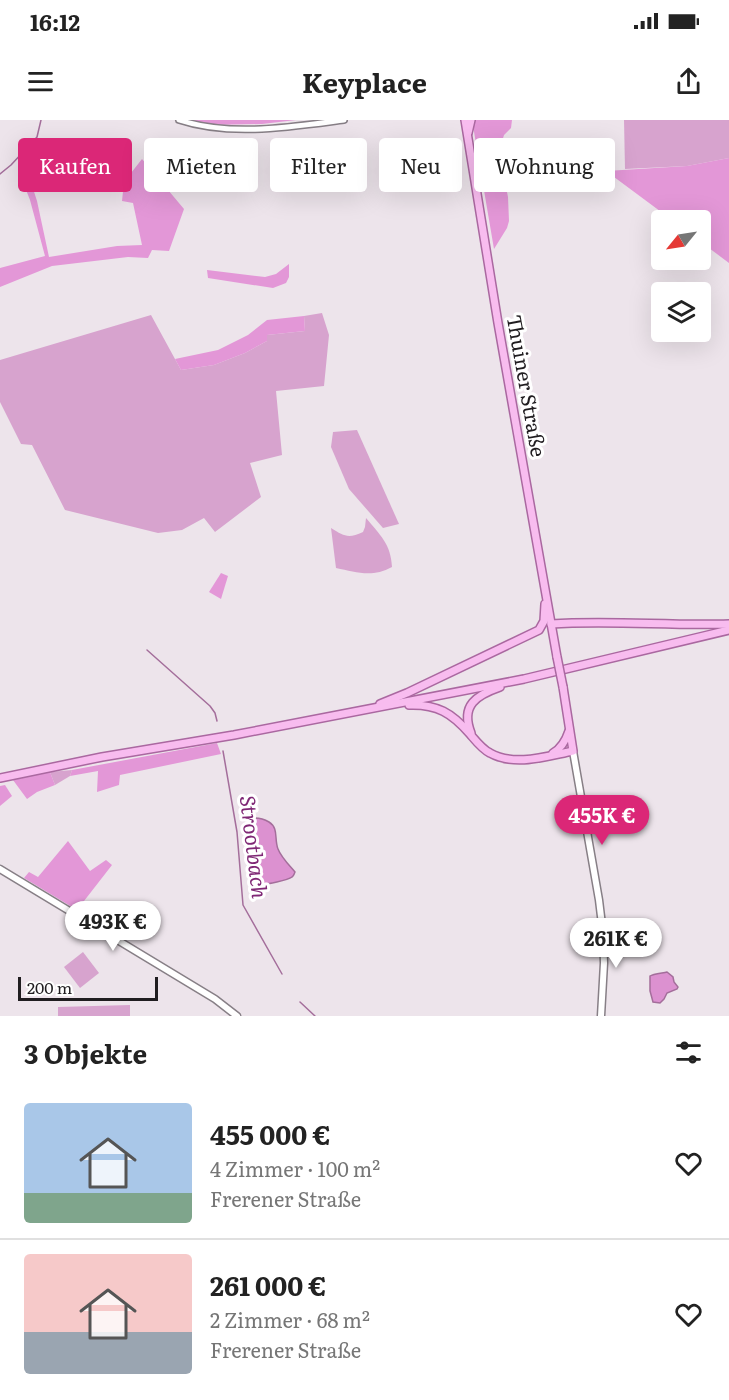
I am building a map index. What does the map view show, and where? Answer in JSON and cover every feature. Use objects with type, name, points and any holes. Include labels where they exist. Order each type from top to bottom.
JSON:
[{"type":"main road","name":"Thuiner Straße","points":[[465,120],[573,751]]},
{"type":"main road","points":[[467,135],[471,120]]},
{"type":"main road","points":[[539,630],[544,621],[546,598]]},
{"type":"main road","points":[[551,624],[591,622],[729,624]]},
{"type":"main road","points":[[358,712],[407,693],[539,630],[553,634]]},
{"type":"main road","points":[[0,777],[358,712],[524,679],[729,630]]},
{"type":"main road","points":[[473,738],[468,718],[471,705],[476,698],[486,692],[524,679]]},
{"type":"main road","points":[[388,706],[415,705],[437,708],[456,718],[478,744],[490,754],[501,757],[526,760],[573,751],[603,933],[601,1016]]},
{"type":"main road","points":[[548,756],[561,747],[566,740],[569,728]]},
{"type":"main road","points":[[0,869],[215,999],[237,1016]]},
{"type":"street","points":[[179,120],[209,128],[244,129],[298,126],[344,120]]},
{"type":"shaded area","points":[[191,120],[296,120],[262,124],[210,125]]},
{"type":"shaded area","points":[[472,120],[512,120],[511,128],[503,138],[475,138]]},
{"type":"shaded area","points":[[624,120],[729,120],[729,158],[687,166],[625,169]]},
{"type":"shaded area","points":[[729,158],[729,263],[711,250],[711,210],[659,210],[615,178],[615,170],[687,166]]},
{"type":"shaded area","points":[[142,159],[144,161],[144,192],[170,192],[184,209],[169,251],[152,250],[148,258],[128,257],[52,266],[0,287],[0,268],[45,256],[27,192],[34,192],[49,257],[117,246],[142,245],[133,203],[122,201],[123,192],[132,192],[132,172]]},
{"type":"shaded area","points":[[484,192],[507,192],[509,221],[494,249]]},
{"type":"shaded area","points":[[289,264],[289,277],[286,283],[273,288],[208,278],[207,270],[265,277],[276,274]]},
{"type":"shaded area","points":[[322,313],[329,335],[324,386],[276,391],[282,455],[250,463],[261,497],[215,532],[204,518],[182,530],[158,533],[65,510],[32,445],[21,444],[0,402],[0,360],[151,315],[181,370],[214,365],[245,353],[267,341],[267,335],[305,331],[304,316]]},
{"type":"shaded area","points":[[304,316],[305,331],[267,335],[267,341],[245,353],[214,365],[181,370],[175,359],[218,350],[248,335],[267,320]]},
{"type":"shaded area","points":[[357,430],[399,524],[383,528],[349,489],[331,447],[333,432]]},
{"type":"shaded area","points":[[366,518],[387,546],[392,567],[371,573],[336,568],[331,528],[343,535],[354,535],[363,532]]},
{"type":"shaded area","points":[[221,573],[228,576],[221,599],[209,592]]},
{"type":"shaded area","points":[[217,743],[221,754],[120,775],[119,785],[97,792],[98,771],[70,776],[72,770]]},
{"type":"shaded area","points":[[72,770],[70,776],[55,785],[50,772]]},
{"type":"shaded area","points":[[50,772],[55,785],[27,799],[13,780]]},
{"type":"shaded area","points":[[5,785],[12,796],[0,806],[0,786]]},
{"type":"shaded area","points":[[255,818],[266,820],[274,827],[278,849],[295,872],[293,877],[261,884],[258,872],[257,841],[251,822]]},
{"type":"shaded area","points":[[68,841],[90,871],[106,860],[112,865],[77,910],[24,878],[29,872],[38,877]]},
{"type":"shaded area","points":[[83,952],[99,973],[80,988],[64,967]]},
{"type":"shaded area","points":[[667,972],[673,977],[678,987],[667,993],[660,1003],[653,1002],[650,976]]},
{"type":"shaded area","points":[[130,1005],[130,1016],[58,1016],[58,1007]]},
{"type":"waterway","points":[[0,174],[37,137],[41,120]]},
{"type":"waterway","name":"Strootbach","points":[[147,650],[210,706],[217,721]]},
{"type":"waterway","name":"Strootbach","points":[[223,751],[237,832],[243,905],[282,974]]},
{"type":"waterway","name":"Strootbach","points":[[300,1002],[315,1016]]}]
